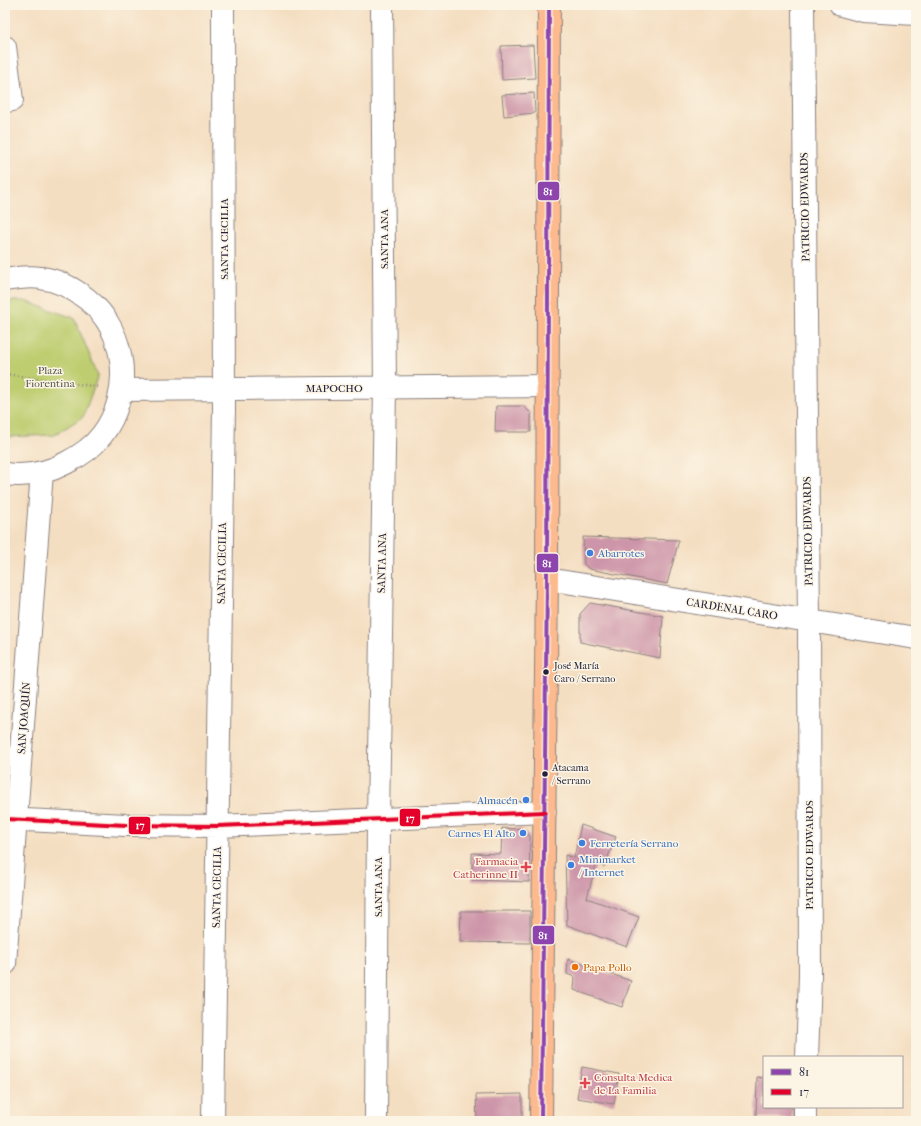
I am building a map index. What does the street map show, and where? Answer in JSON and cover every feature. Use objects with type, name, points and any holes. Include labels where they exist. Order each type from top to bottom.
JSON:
[{"type":"main road","points":[[541,1121],[547,579],[548,5]]},
{"type":"street","name":"SANTA CECILIA","points":[[213,1121],[224,389],[223,5]]},
{"type":"street","name":"SANTA ANA","points":[[376,1121],[378,819],[385,388],[382,5]]},
{"type":"street","name":"PATRICIO EDWARDS","points":[[803,5],[809,621],[810,976],[807,1056]]},
{"type":"street","points":[[841,5],[863,11],[916,14]]},
{"type":"street","points":[[5,47],[9,101]]},
{"type":"street","points":[[5,280],[28,277],[53,280],[81,294],[93,304],[110,326],[116,340],[122,366],[121,390],[111,422],[89,448],[75,459],[59,467],[28,475],[5,474]]},
{"type":"street","name":"MAPOCHO","points":[[121,390],[548,386]]},
{"type":"street","name":"SAN JOAQUÍN","points":[[5,964],[11,819],[42,472]]},
{"type":"street","name":"CARDENAL CARO","points":[[547,579],[916,638]]},
{"type":"street","points":[[11,819],[126,825],[218,826],[544,812]]},
{"type":"street","points":[[805,1108],[805,1121]]},
{"type":"path","points":[[5,374],[121,390]]},
{"type":"green space","name":"Plaza Fiorentina","points":[[5,301],[25,301],[74,318],[98,375],[83,417],[54,435],[5,437]]},
{"type":"building","points":[[533,45],[535,78],[502,80],[501,46]]},
{"type":"building","points":[[534,93],[535,113],[504,116],[502,95]]},
{"type":"building","points":[[496,406],[523,406],[531,413],[531,432],[495,432]]},
{"type":"building","points":[[583,537],[679,540],[667,584],[589,569],[584,564]]},
{"type":"building","points":[[590,603],[663,616],[660,658],[580,642],[580,614]]},
{"type":"building","points":[[581,825],[616,837],[604,867],[596,864],[587,898],[639,917],[627,947],[567,925],[565,855],[574,858]]},
{"type":"building","points":[[502,828],[521,829],[530,836],[529,882],[472,880],[472,853],[501,854]]},
{"type":"building","points":[[461,911],[530,911],[530,943],[460,942]]},
{"type":"building","points":[[568,959],[631,981],[622,1007],[574,990],[575,977],[567,974]]},
{"type":"building","points":[[582,1067],[619,1074],[614,1104],[577,1098]]},
{"type":"building","points":[[757,1077],[763,1078],[763,1108],[792,1108],[792,1118],[756,1118]]},
{"type":"building","points":[[522,1094],[522,1121],[477,1121],[476,1095]]},
{"type":"transit line","name":"81","points":[[541,1121],[547,579],[549,5]]},
{"type":"transit line","name":"17","points":[[5,819],[126,825],[218,826],[545,812]]},
{"type":"place","name":"Abarrotes","points":[[590,553]]},
{"type":"place","name":"José María Caro / Serrano","points":[[546,672]]},
{"type":"place","name":"Atacama / Serrano","points":[[545,774]]},
{"type":"place","name":"Almacén","points":[[526,800]]},
{"type":"place","name":"Carnes El Alto","points":[[523,833]]},
{"type":"place","name":"Ferretería Serrano","points":[[582,843]]},
{"type":"place","name":"Minimarket / Internet","points":[[571,865]]},
{"type":"place","name":"Farmacia Catherinne II","points":[[526,867]]},
{"type":"place","name":"Papa Pollo","points":[[575,967]]},
{"type":"place","name":"Consulta Medica de La Familia","points":[[585,1083]]}]
